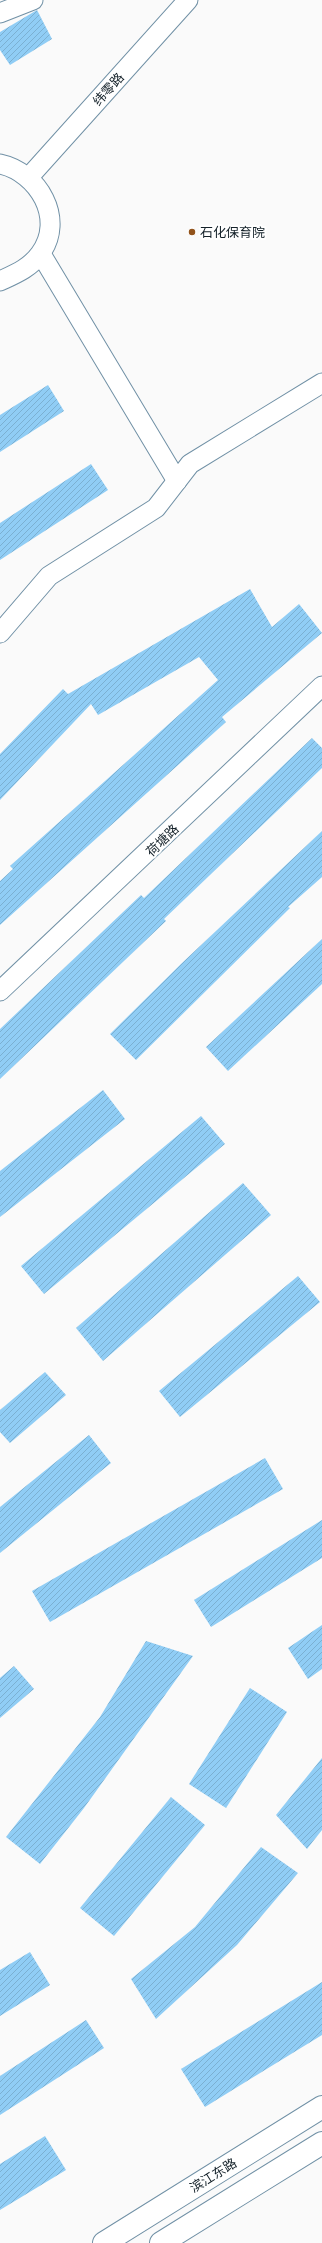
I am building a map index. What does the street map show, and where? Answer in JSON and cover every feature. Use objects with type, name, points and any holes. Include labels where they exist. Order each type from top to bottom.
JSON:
[{"type":"main road","name":"滨江东路","points":[[104,2243],[322,2107]]},
{"type":"main road","points":[[161,2243],[322,2143]]},
{"type":"street","points":[[0,13],[33,0]]},
{"type":"street","name":"纬零路","points":[[29,177],[188,0]]},
{"type":"street","points":[[0,164],[15,168],[29,177],[38,187],[48,211],[48,230],[41,254],[30,265],[0,281]]},
{"type":"street","points":[[41,254],[177,481]]},
{"type":"street","points":[[0,633],[49,576],[156,508],[190,464],[322,383]]},
{"type":"street","name":"荷塘路","points":[[0,991],[322,686]]},
{"type":"building","points":[[37,10],[52,39],[10,65],[0,50],[0,32]]},
{"type":"building","points":[[48,385],[64,411],[0,452],[0,415]]},
{"type":"building","points":[[91,464],[108,490],[0,560],[0,523]]},
{"type":"building","points":[[250,589],[272,627],[299,604],[322,633],[222,717],[226,722],[0,925],[0,881],[13,869],[10,866],[218,680],[199,657],[98,715],[91,704],[0,800],[0,754],[63,689],[68,694]]},
{"type":"building","points":[[312,738],[322,748],[322,768],[164,919],[166,921],[0,1079],[0,1029],[141,895],[144,898]]},
{"type":"building","points":[[322,831],[322,877],[288,907],[290,908],[136,1060],[110,1034],[182,963]]},
{"type":"building","points":[[322,939],[322,984],[228,1071],[206,1047]]},
{"type":"building","points":[[103,1090],[125,1119],[0,1217],[0,1171]]},
{"type":"building","points":[[201,1116],[225,1144],[44,1294],[21,1266]]},
{"type":"building","points":[[243,1183],[271,1215],[103,1361],[76,1328]]},
{"type":"building","points":[[298,1276],[320,1302],[180,1417],[159,1391]]},
{"type":"building","points":[[45,1372],[66,1395],[10,1443],[0,1432],[0,1410]]},
{"type":"building","points":[[89,1435],[111,1463],[0,1553],[0,1507]]},
{"type":"building","points":[[265,1458],[283,1489],[50,1622],[32,1591]]},
{"type":"building","points":[[322,1520],[322,1558],[211,1627],[194,1600]]},
{"type":"building","points":[[322,1625],[322,1669],[308,1679],[288,1648]]},
{"type":"building","points":[[146,1641],[193,1656],[84,1808],[40,1864],[6,1837],[100,1717]]},
{"type":"building","points":[[14,1666],[34,1689],[0,1718],[0,1678]]},
{"type":"building","points":[[250,1688],[287,1712],[226,1808],[189,1784]]},
{"type":"building","points":[[322,1758],[322,1830],[307,1849],[276,1815]]},
{"type":"building","points":[[171,1797],[205,1825],[114,1936],[80,1908]]},
{"type":"building","points":[[261,1847],[298,1873],[237,1945],[156,2019],[131,1979],[195,1927]]},
{"type":"building","points":[[30,1952],[50,1985],[0,2016],[0,1970]]},
{"type":"building","points":[[322,1982],[322,2035],[205,2107],[181,2069]]},
{"type":"building","points":[[86,2020],[104,2048],[0,2115],[0,2076]]},
{"type":"building","points":[[45,2136],[66,2170],[0,2210],[0,2164]]},
{"type":"place","name":"石化保育院","points":[[192,232]]}]
